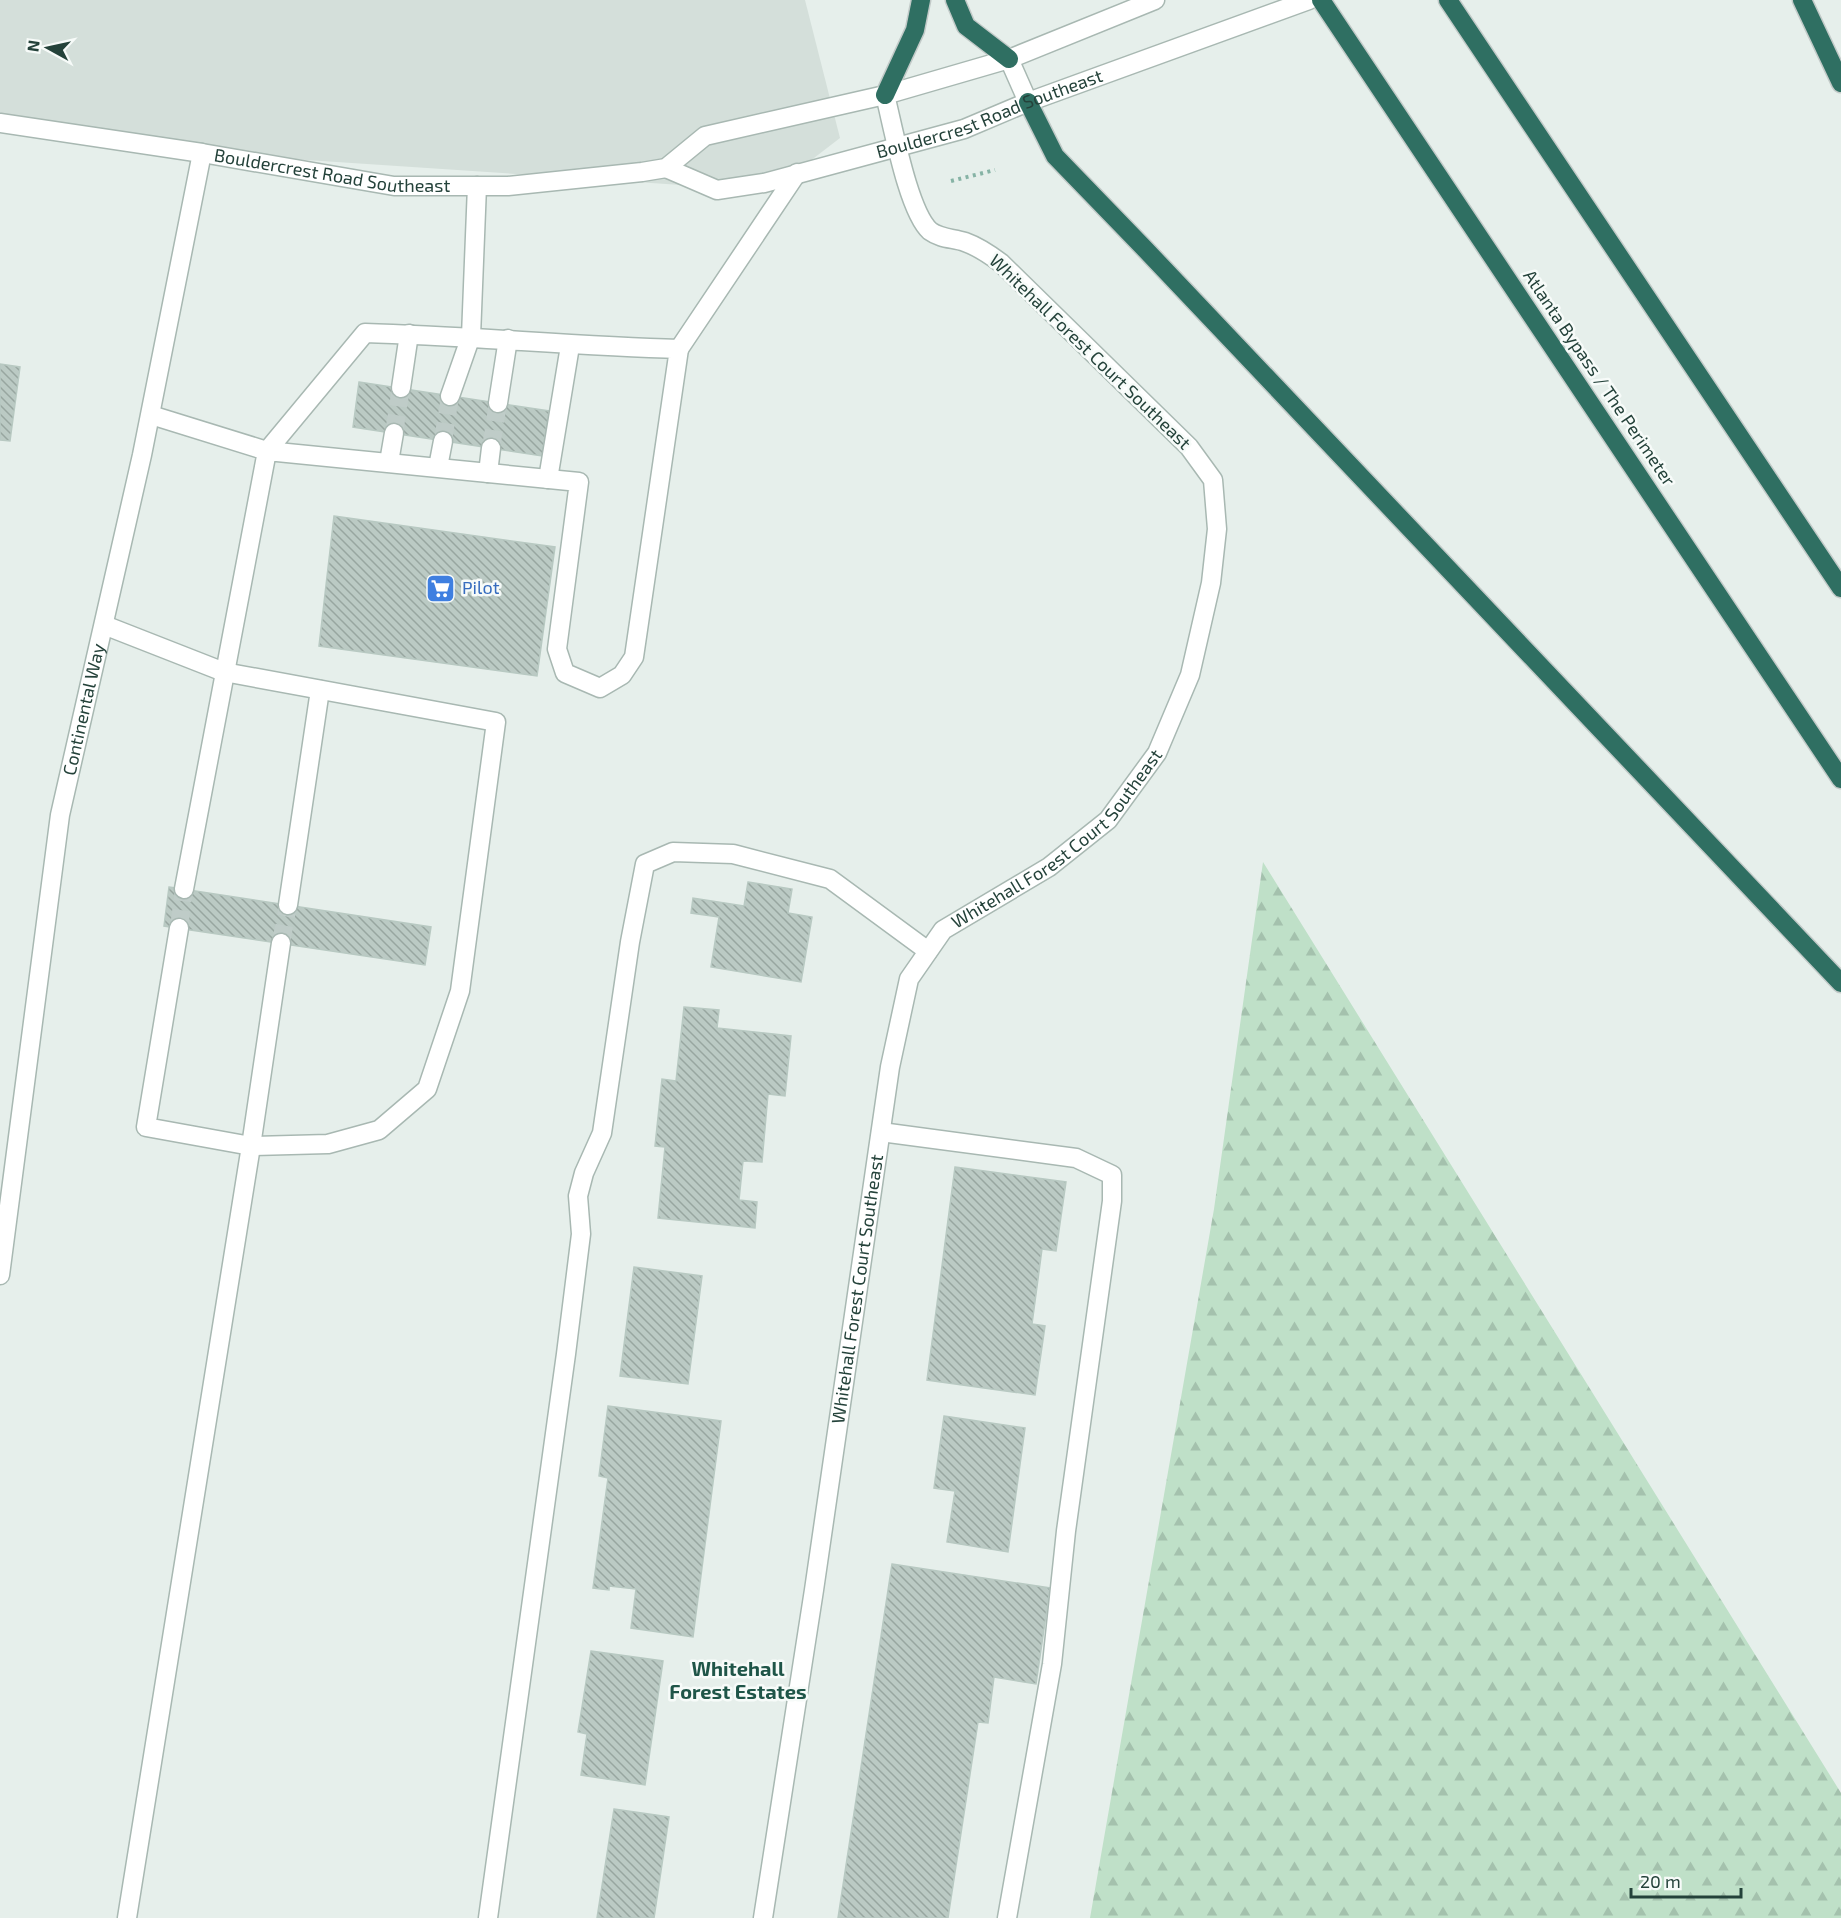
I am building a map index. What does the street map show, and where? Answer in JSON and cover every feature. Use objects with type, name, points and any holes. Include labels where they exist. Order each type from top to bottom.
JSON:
[{"type":"highway","points":[[885,95],[915,30],[921,0]]},
{"type":"highway","points":[[955,0],[966,26],[1009,59]]},
{"type":"highway","name":"Atlanta Bypass / The Perimeter","points":[[1321,0],[1841,778]]},
{"type":"highway","points":[[1448,0],[1841,588]]},
{"type":"highway","points":[[1802,0],[1841,83]]},
{"type":"highway","points":[[1028,102],[1055,156],[1077,181],[1153,256],[1841,984]]},
{"type":"street","points":[[666,168],[705,136],[885,95],[1009,59],[1107,17],[1155,0]]},
{"type":"street","name":"Bouldercrest Road Southeast","points":[[0,123],[202,153],[394,186],[508,186],[666,168],[717,190],[764,183],[964,129],[1028,102],[1309,0]]},
{"type":"street","points":[[1009,59],[1028,102]]},
{"type":"street","name":"Whitehall Forest Court Southeast","points":[[763,1918],[890,1067],[909,979],[943,930],[1049,867],[1108,820],[1157,753],[1190,675],[1211,583],[1217,529],[1213,480],[1189,447],[1001,263],[984,250],[945,238],[930,230],[915,207],[885,95]]},
{"type":"street","name":"Continental Way","points":[[0,1275],[60,815],[151,415],[202,153]]},
{"type":"street","points":[[151,415],[267,451],[579,482],[557,649],[565,674],[600,688],[622,675],[634,657],[679,349],[797,173]]},
{"type":"street","points":[[450,396],[471,336],[477,186]]},
{"type":"street","points":[[184,889],[267,451],[365,333],[471,336],[570,346],[679,349]]},
{"type":"street","points":[[401,388],[409,334]]},
{"type":"street","points":[[498,403],[508,339]]},
{"type":"street","points":[[548,479],[570,346]]},
{"type":"street","points":[[389,462],[394,433]]},
{"type":"street","points":[[438,467],[443,441]]},
{"type":"street","points":[[488,473],[491,448]]},
{"type":"street","points":[[104,625],[224,672],[496,722],[460,991],[427,1089],[379,1131],[328,1144],[251,1146],[146,1127],[179,928]]},
{"type":"street","points":[[288,905],[320,690]]},
{"type":"street","points":[[488,1918],[581,1234],[578,1196],[584,1173],[602,1133],[630,942],[645,864],[673,852],[733,854],[830,879],[928,951]]},
{"type":"street","points":[[127,1918],[251,1146],[281,944]]},
{"type":"street","points":[[881,1132],[1076,1158],[1112,1175],[1112,1201],[1067,1520],[1052,1664],[1007,1918]]},
{"type":"path","points":[[951,181],[995,170]]},
{"type":"shaded area","points":[[0,0],[805,0],[840,138],[771,191],[202,153],[0,118]]},
{"type":"green space","points":[[1263,862],[1841,1793],[1841,1918],[1090,1918],[1214,1209]]},
{"type":"building","points":[[0,364],[20,367],[10,441],[0,440]]},
{"type":"building","points":[[359,382],[549,411],[542,456],[353,427]]},
{"type":"building","points":[[334,516],[555,547],[537,676],[319,646]]},
{"type":"building","points":[[748,882],[792,889],[788,913],[812,917],[801,982],[711,967],[719,917],[691,913],[693,898],[744,906]]},
{"type":"building","points":[[169,887],[431,927],[425,965],[164,926]]},
{"type":"building","points":[[684,1007],[719,1010],[717,1028],[791,1036],[785,1096],[768,1094],[762,1162],[743,1161],[739,1200],[757,1202],[755,1228],[658,1218],[665,1147],[655,1146],[662,1079],[676,1081]]},
{"type":"building","points":[[955,1167],[1066,1182],[1056,1251],[1042,1249],[1032,1324],[1045,1326],[1035,1395],[927,1380]]},
{"type":"building","points":[[634,1267],[702,1276],[688,1384],[620,1376]]},
{"type":"building","points":[[608,1406],[721,1421],[693,1637],[631,1628],[636,1589],[609,1586],[609,1590],[593,1588],[608,1478],[599,1476]]},
{"type":"building","points":[[944,1416],[1025,1428],[1008,1552],[947,1542],[955,1491],[934,1488]]},
{"type":"building","points":[[892,1564],[1050,1588],[1036,1684],[994,1677],[988,1723],[978,1722],[948,1918],[838,1918]]},
{"type":"building","points":[[591,1651],[663,1661],[645,1785],[581,1775],[587,1734],[578,1732]]},
{"type":"building","points":[[614,1809],[669,1817],[654,1918],[597,1918]]},
{"type":"tunnel","points":[[394,433],[401,388]]},
{"type":"tunnel","points":[[443,441],[450,396]]},
{"type":"tunnel","points":[[491,448],[498,403]]},
{"type":"tunnel","points":[[179,928],[184,889]]},
{"type":"tunnel","points":[[281,943],[288,905]]},
{"type":"place","name":"Pilot","points":[[441,588]]},
{"type":"district","name":"Whitehall Forest Estates","points":[[738,1680]]}]
